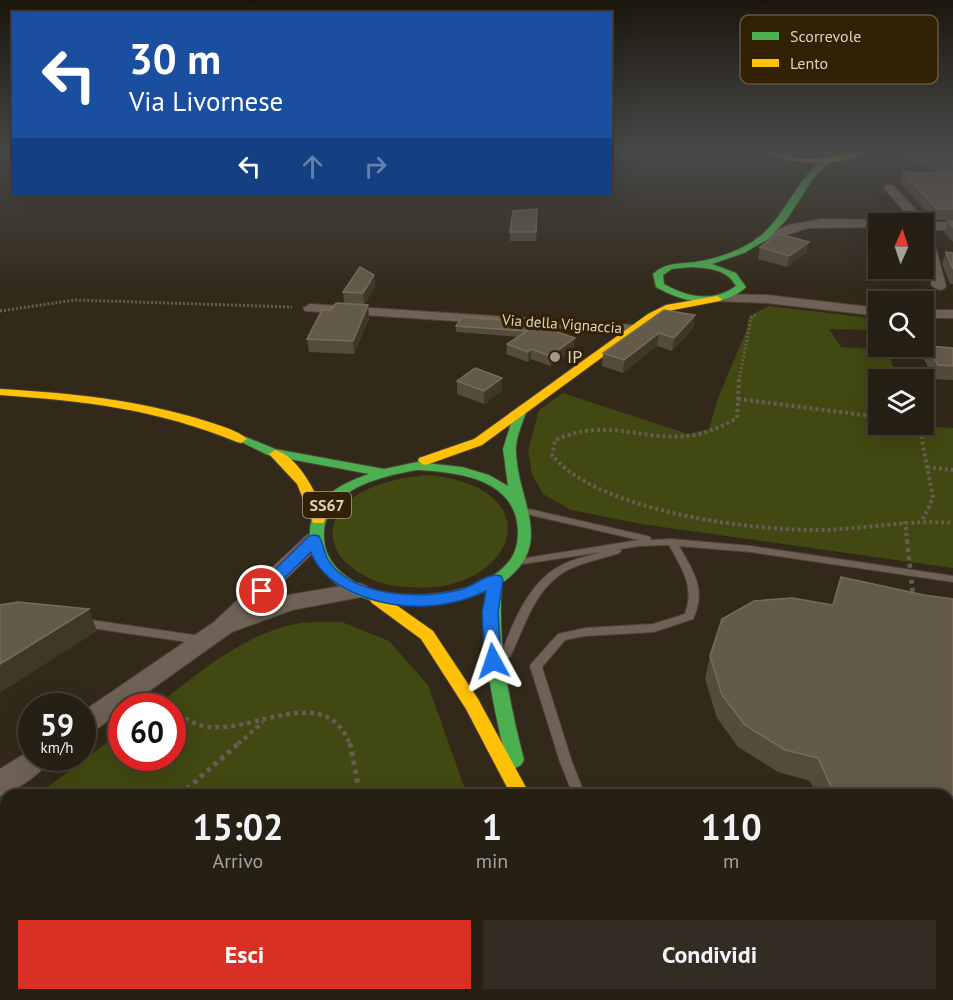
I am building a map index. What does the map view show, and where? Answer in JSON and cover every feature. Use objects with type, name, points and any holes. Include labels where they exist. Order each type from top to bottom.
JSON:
[{"type":"main road","points":[[659,285],[666,290],[689,298],[719,298],[737,291],[738,279],[733,267],[744,252],[784,218],[795,199]]},
{"type":"main road","points":[[652,316],[659,305],[658,274],[662,270],[690,264],[716,262],[744,252]]},
{"type":"main road","points":[[690,264],[717,268],[738,279]]},
{"type":"main road","name":"SS67","points":[[316,530],[334,496],[355,482],[380,472],[469,446],[652,316],[670,307],[719,298]]},
{"type":"main road","name":"SS67","points":[[0,392],[88,397],[156,409],[207,424],[272,452],[380,472]]},
{"type":"main road","name":"SS67","points":[[272,452],[296,470],[314,496],[321,559],[336,577],[366,593],[404,601],[437,600],[469,593],[495,580],[515,562],[525,543],[526,523],[510,469],[509,449],[521,410]]},
{"type":"main road","name":"SS67","points":[[398,468],[437,466],[473,473],[503,488],[520,507]]},
{"type":"main road","points":[[495,580],[490,612],[495,684],[521,789]]},
{"type":"main road","points":[[366,593],[427,634],[472,704],[519,789]]},
{"type":"street","points":[[899,199],[912,213]]},
{"type":"street","points":[[793,204],[809,216],[868,223]]},
{"type":"street","points":[[761,239],[803,223],[838,221]]},
{"type":"street","points":[[934,225],[953,225]]},
{"type":"street","points":[[934,267],[939,286]]},
{"type":"street","points":[[738,279],[776,298],[805,304]]},
{"type":"street","points":[[719,298],[745,297],[868,311]]},
{"type":"street","name":"Via della Vignaccia","points":[[310,308],[634,329]]},
{"type":"street","points":[[934,314],[953,314]]},
{"type":"street","name":"SS67","points":[[96,716],[213,634],[316,530]]},
{"type":"street","name":"SS67","points":[[213,634],[288,603],[366,593]]},
{"type":"street","points":[[0,784],[18,771]]},
{"type":"lane","points":[[520,507],[658,542]]},
{"type":"lane","points":[[577,789],[536,666],[562,637],[585,632],[654,628],[689,616],[696,601],[695,584],[672,542]]},
{"type":"lane","points":[[515,562],[640,543],[672,542],[751,549],[953,579]]},
{"type":"lane","points":[[495,684],[509,648],[535,596],[553,574],[581,561],[640,543]]},
{"type":"lane","points":[[77,622],[213,634]]},
{"type":"path","points":[[0,311],[75,300],[310,308]]},
{"type":"path","points":[[761,312],[751,318],[739,371],[737,418],[704,435],[688,437],[627,430],[579,431],[555,440],[552,456],[580,480],[611,495],[700,519],[815,530],[923,519],[953,523]]},
{"type":"path","points":[[738,399],[868,416]]},
{"type":"path","points":[[921,435],[933,498],[923,519]]},
{"type":"path","points":[[927,467],[953,470]]},
{"type":"path","points":[[906,521],[914,606]]},
{"type":"path","points":[[186,719],[210,728],[238,728],[291,712],[327,715],[342,726],[351,743],[359,789]]},
{"type":"path","points":[[187,789],[264,721]]},
{"type":"green space","points":[[769,306],[868,318],[868,330],[829,329],[841,347],[868,349],[868,357],[890,357],[894,369],[868,369],[868,435],[934,435],[934,427],[953,428],[953,568],[641,524],[571,510],[543,494],[532,474],[528,451],[539,410],[563,393],[688,434],[709,429],[718,398],[747,329],[749,316]]},
{"type":"green space","points":[[429,475],[470,484],[495,500],[507,519],[506,540],[494,560],[473,576],[444,586],[392,585],[370,579],[350,566],[337,551],[333,539],[334,523],[341,509],[366,490],[399,479]]},
{"type":"green space","points":[[342,622],[389,641],[428,685],[465,789],[45,789],[69,771],[96,771],[96,751],[108,742],[108,771],[186,771],[186,693],[173,693],[241,645],[276,629],[295,624]]},
{"type":"building","points":[[928,199],[953,199],[953,209],[937,209]]},
{"type":"building","points":[[537,209],[536,232],[510,232],[513,211]]},
{"type":"building","points":[[780,234],[809,242],[789,256],[760,247]]},
{"type":"building","points":[[946,252],[953,253],[953,269]]},
{"type":"building","points":[[360,267],[374,275],[363,293],[343,292]]},
{"type":"building","points":[[336,303],[368,305],[353,341],[307,339],[322,310],[331,310]]},
{"type":"building","points":[[664,310],[695,315],[674,338],[659,333],[624,360],[603,353]]},
{"type":"building","points":[[462,317],[516,321],[528,325],[526,331],[456,326]]},
{"type":"building","points":[[536,325],[575,338],[550,356],[531,349],[528,352],[507,344]]},
{"type":"building","points":[[934,346],[953,348],[953,366],[938,365],[934,357]]},
{"type":"building","points":[[475,368],[502,378],[484,391],[457,381]]},
{"type":"building","points":[[841,577],[953,599],[953,789],[832,789],[818,758],[785,750],[745,725],[722,695],[710,656],[722,619],[754,601],[792,598],[833,605]]},
{"type":"building","points":[[18,602],[89,609],[0,664],[0,605]]},
{"type":"traffic: fast","points":[[700,263],[728,257],[754,245],[775,228],[795,199]]},
{"type":"traffic: fast","points":[[691,264],[713,266],[727,271],[741,287],[722,298],[700,300],[679,295],[659,285],[658,274],[670,267],[691,264]]},
{"type":"traffic: fast","points":[[518,504],[509,449],[521,410]]},
{"type":"traffic: fast","points":[[241,439],[272,452],[380,472]]},
{"type":"traffic: fast","points":[[417,466],[474,474],[495,483],[512,497],[519,506],[525,527],[524,545],[518,559],[508,572],[477,589],[460,594],[409,600],[364,592],[344,582],[333,573],[319,551],[315,531],[319,515],[330,501],[345,489],[382,474],[417,466]]},
{"type":"traffic: fast","points":[[495,580],[493,648],[504,715],[515,760]]},
{"type":"traffic: slow","points":[[424,461],[478,442],[652,316],[670,307],[717,299]]},
{"type":"traffic: slow","points":[[0,392],[63,396],[123,404],[181,417],[241,439]]},
{"type":"traffic: slow","points":[[275,454],[298,475],[308,491],[318,520]]},
{"type":"traffic: slow","points":[[377,599],[427,635],[472,704],[518,789]]},
{"type":"place","name":"IP","points":[[555,357]]},
{"type":"route","points":[[262,591],[314,540],[321,559],[336,577],[359,591],[373,595],[404,601],[437,600],[469,593],[495,580],[490,612],[493,661]]}]
